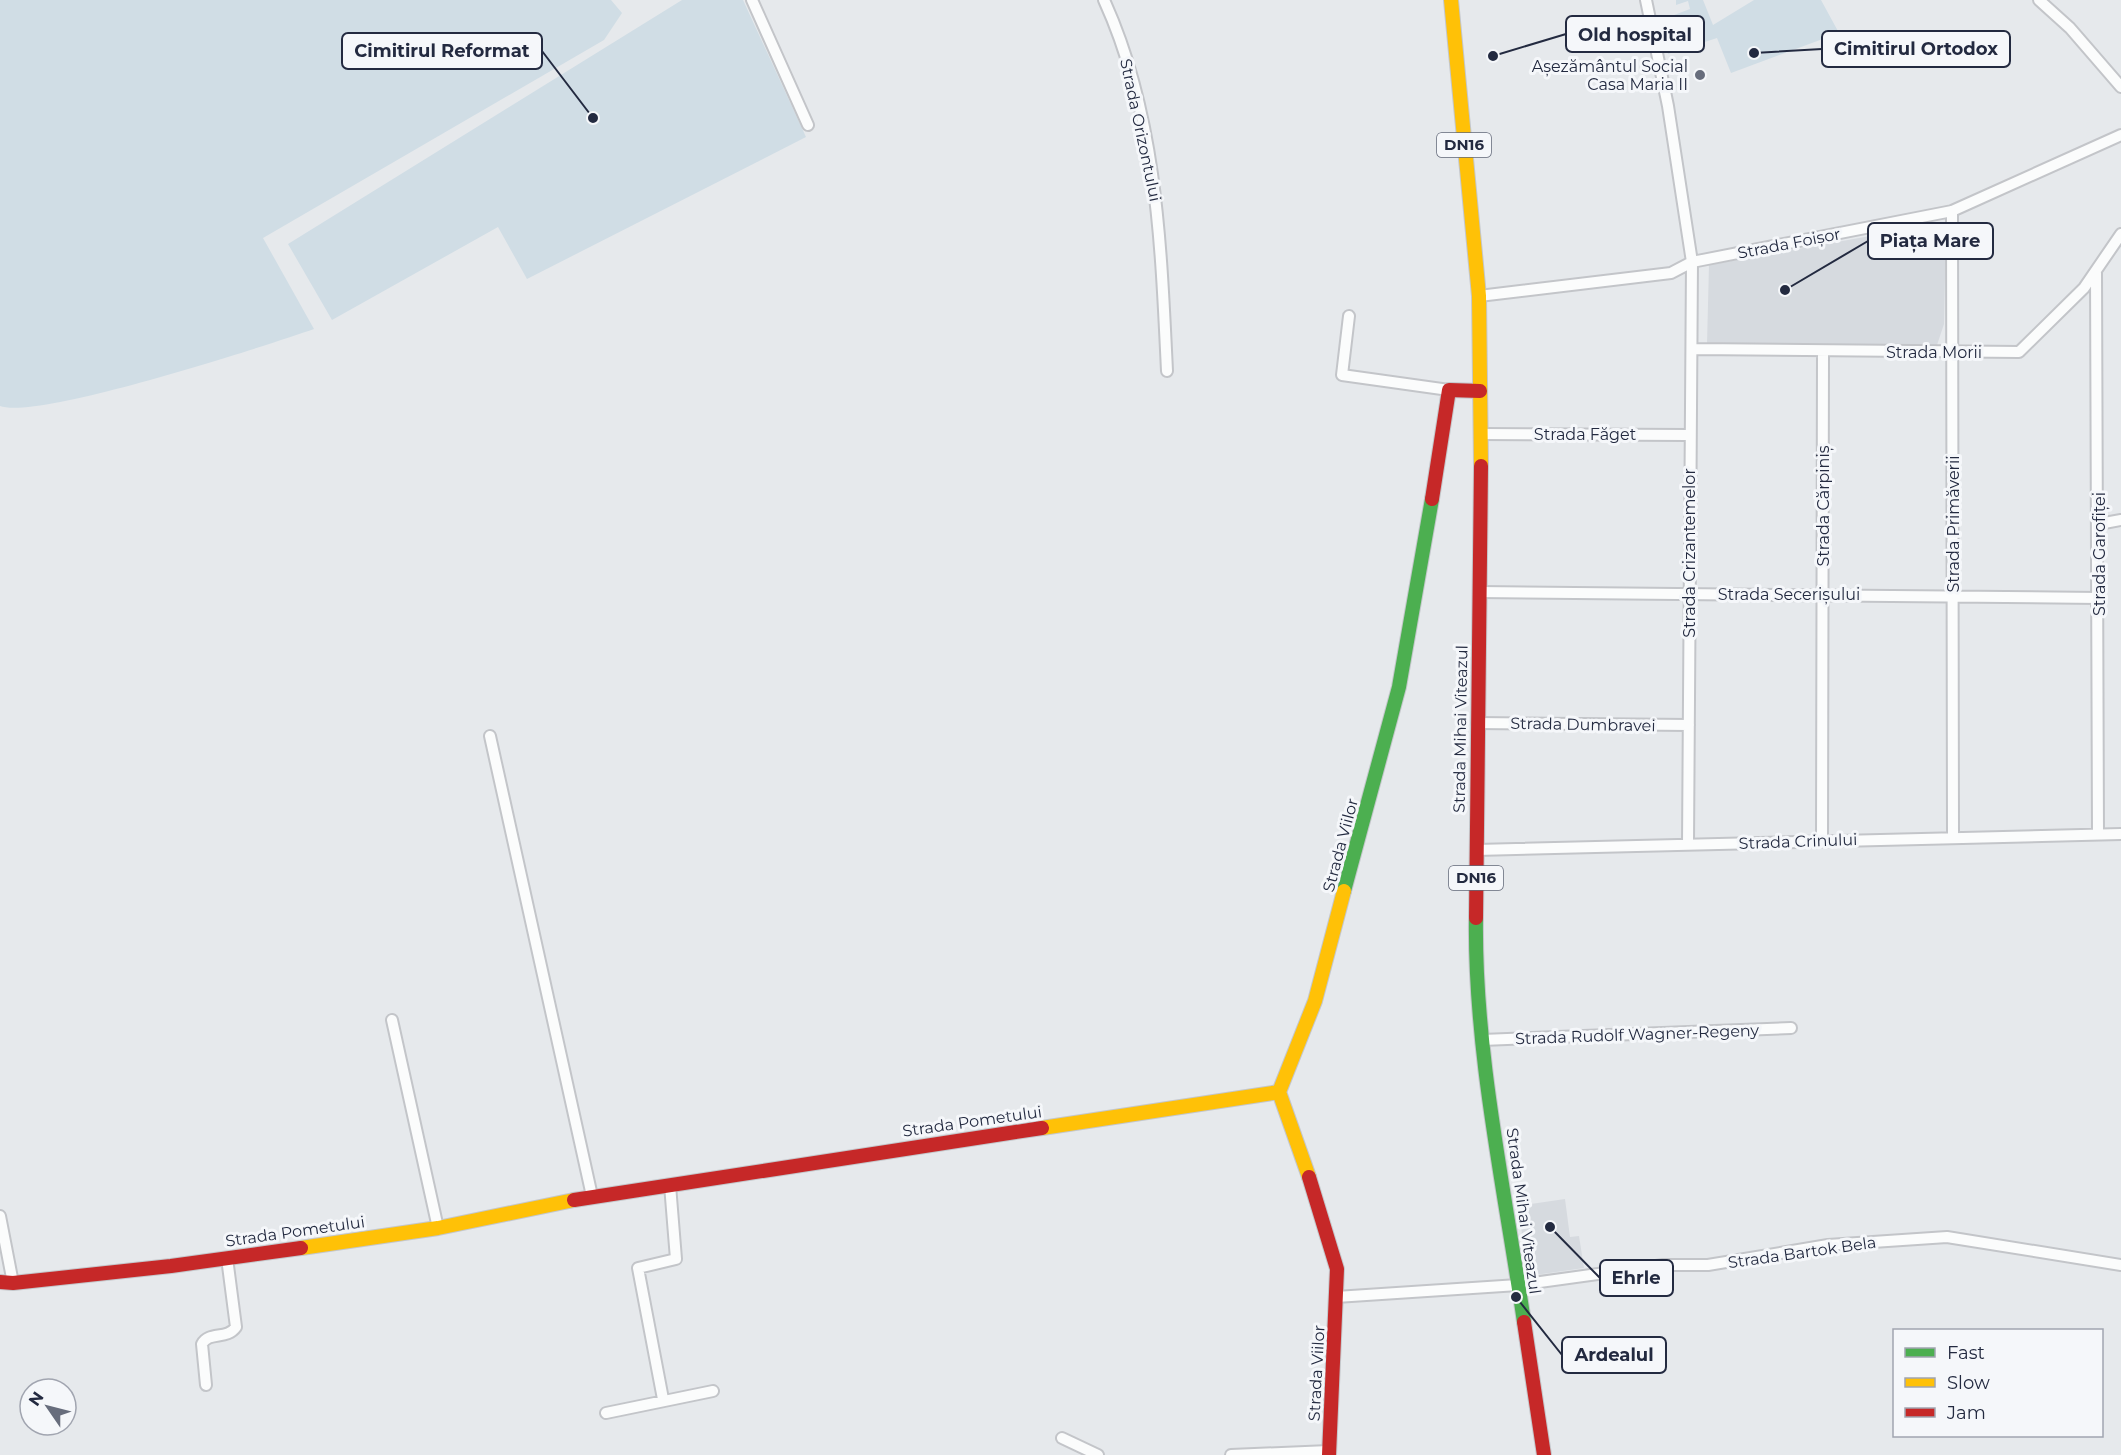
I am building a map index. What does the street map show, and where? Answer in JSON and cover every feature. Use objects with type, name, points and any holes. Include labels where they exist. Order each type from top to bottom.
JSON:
[{"type":"main road","name":"Strada Mihai Viteazul","points":[[1452,0],[1479,296],[1481,434],[1475,970],[1482,1040],[1544,1455]]},
{"type":"main road","points":[[1449,390],[1480,391]]},
{"type":"main road","name":"Strada Viilor","points":[[1329,1453],[1337,1269],[1333,1249],[1279,1092],[1305,1034],[1315,1001],[1399,687],[1411,629],[1449,390]]},
{"type":"main road","name":"Strada Pometului","points":[[6,1282],[227,1258],[438,1228],[592,1196],[1279,1092]]},
{"type":"street","points":[[752,0],[808,125]]},
{"type":"street","name":"Strada Orizontului","points":[[1104,0],[1121,42],[1137,100],[1156,190],[1167,371]]},
{"type":"street","name":"Strada Crizantemelor","points":[[1646,0],[1668,106],[1692,262],[1689,435],[1688,844]]},
{"type":"street","points":[[2039,0],[2070,28],[2121,87]]},
{"type":"street","name":"Strada Foișor","points":[[1479,296],[1671,273],[1692,262],[1952,211],[2121,135]]},
{"type":"street","name":"Strada Primăverii","points":[[1952,211],[1953,838]]},
{"type":"street","name":"Strada Morii","points":[[1692,350],[2019,352],[2096,273],[2121,234]]},
{"type":"street","name":"Strada Garofiței","points":[[2096,273],[2099,524],[2098,834]]},
{"type":"street","points":[[1349,316],[1342,375],[1449,390]]},
{"type":"street","name":"Strada Cărpiniș","points":[[1822,840],[1823,352]]},
{"type":"street","name":"Strada Făget","points":[[1481,434],[1689,435]]},
{"type":"street","points":[[2099,524],[2121,520]]},
{"type":"street","name":"Strada Secerișului","points":[[1479,592],[2099,598]]},
{"type":"street","name":"Strada Dumbravei","points":[[1477,723],[1689,724]]},
{"type":"street","points":[[490,736],[592,1196]]},
{"type":"street","name":"Strada Crinului","points":[[1476,850],[2121,834]]},
{"type":"street","points":[[392,1020],[438,1228]]},
{"type":"street","name":"Strada Rudolf Wagner-Regeny","points":[[1482,1040],[1791,1028]]},
{"type":"street","points":[[663,1399],[638,1268],[676,1259],[670,1185]]},
{"type":"street","points":[[0,1216],[6,1282]]},
{"type":"street","name":"Strada Bartok Bela","points":[[1518,1285],[1663,1265],[1708,1265],[1828,1245],[1947,1237],[2121,1265]]},
{"type":"street","points":[[206,1385],[202,1344],[209,1337],[228,1335],[236,1327],[227,1258]]},
{"type":"street","points":[[1336,1297],[1518,1285]]},
{"type":"street","points":[[606,1413],[663,1399],[713,1391]]},
{"type":"street","points":[[1062,1438],[1098,1455]]},
{"type":"street","name":"Strada Viilor","points":[[1231,1455],[1329,1453]]},
{"type":"shaded area","points":[[0,0],[611,0],[622,13],[604,40],[263,238],[314,329],[153,379],[58,402],[22,407],[0,406]]},
{"type":"shaded area","points":[[682,0],[743,0],[806,137],[527,279],[498,227],[332,320],[288,244]]},
{"type":"shaded area","points":[[1676,0],[1703,0],[1713,25],[1754,0],[1821,0],[1839,33],[1731,73],[1717,38],[1668,54],[1661,20],[1690,9],[1688,1],[1676,5]]},
{"type":"shaded area","points":[[1943,223],[1946,232],[1944,324],[1937,345],[1707,344],[1709,265]]},
{"type":"shaded area","points":[[1565,1199],[1570,1237],[1579,1236],[1584,1268],[1528,1276],[1518,1206]]},
{"type":"traffic: fast","points":[[1344,891],[1399,687],[1432,499]]},
{"type":"traffic: fast","points":[[1476,918],[1477,968],[1485,1069],[1524,1322]]},
{"type":"traffic: slow","points":[[1451,0],[1479,296],[1481,466]]},
{"type":"traffic: slow","points":[[1309,1177],[1279,1092],[1315,1001],[1344,891]]},
{"type":"traffic: slow","points":[[1042,1128],[1279,1092]]},
{"type":"traffic: slow","points":[[301,1248],[438,1228],[574,1200]]},
{"type":"traffic: jam","points":[[1432,499],[1449,390],[1480,391]]},
{"type":"traffic: jam","points":[[1476,918],[1481,466]]},
{"type":"traffic: jam","points":[[574,1200],[1042,1128]]},
{"type":"traffic: jam","points":[[1309,1177],[1337,1269],[1329,1455]]},
{"type":"traffic: jam","points":[[0,1282],[13,1283],[171,1266],[301,1248]]},
{"type":"traffic: jam","points":[[1524,1322],[1544,1455]]},
{"type":"place","name":"Cimitirul Ortodox","points":[[1754,53]]},
{"type":"place","name":"Old hospital","points":[[1493,56]]},
{"type":"place","name":"Așezământul Social Casa Maria II","points":[[1700,75]]},
{"type":"place","name":"Cimitirul Reformat","points":[[593,118]]},
{"type":"place","name":"Piața Mare","points":[[1785,290]]},
{"type":"place","name":"Ehrle","points":[[1550,1227]]},
{"type":"place","name":"Ardealul","points":[[1516,1297]]}]
